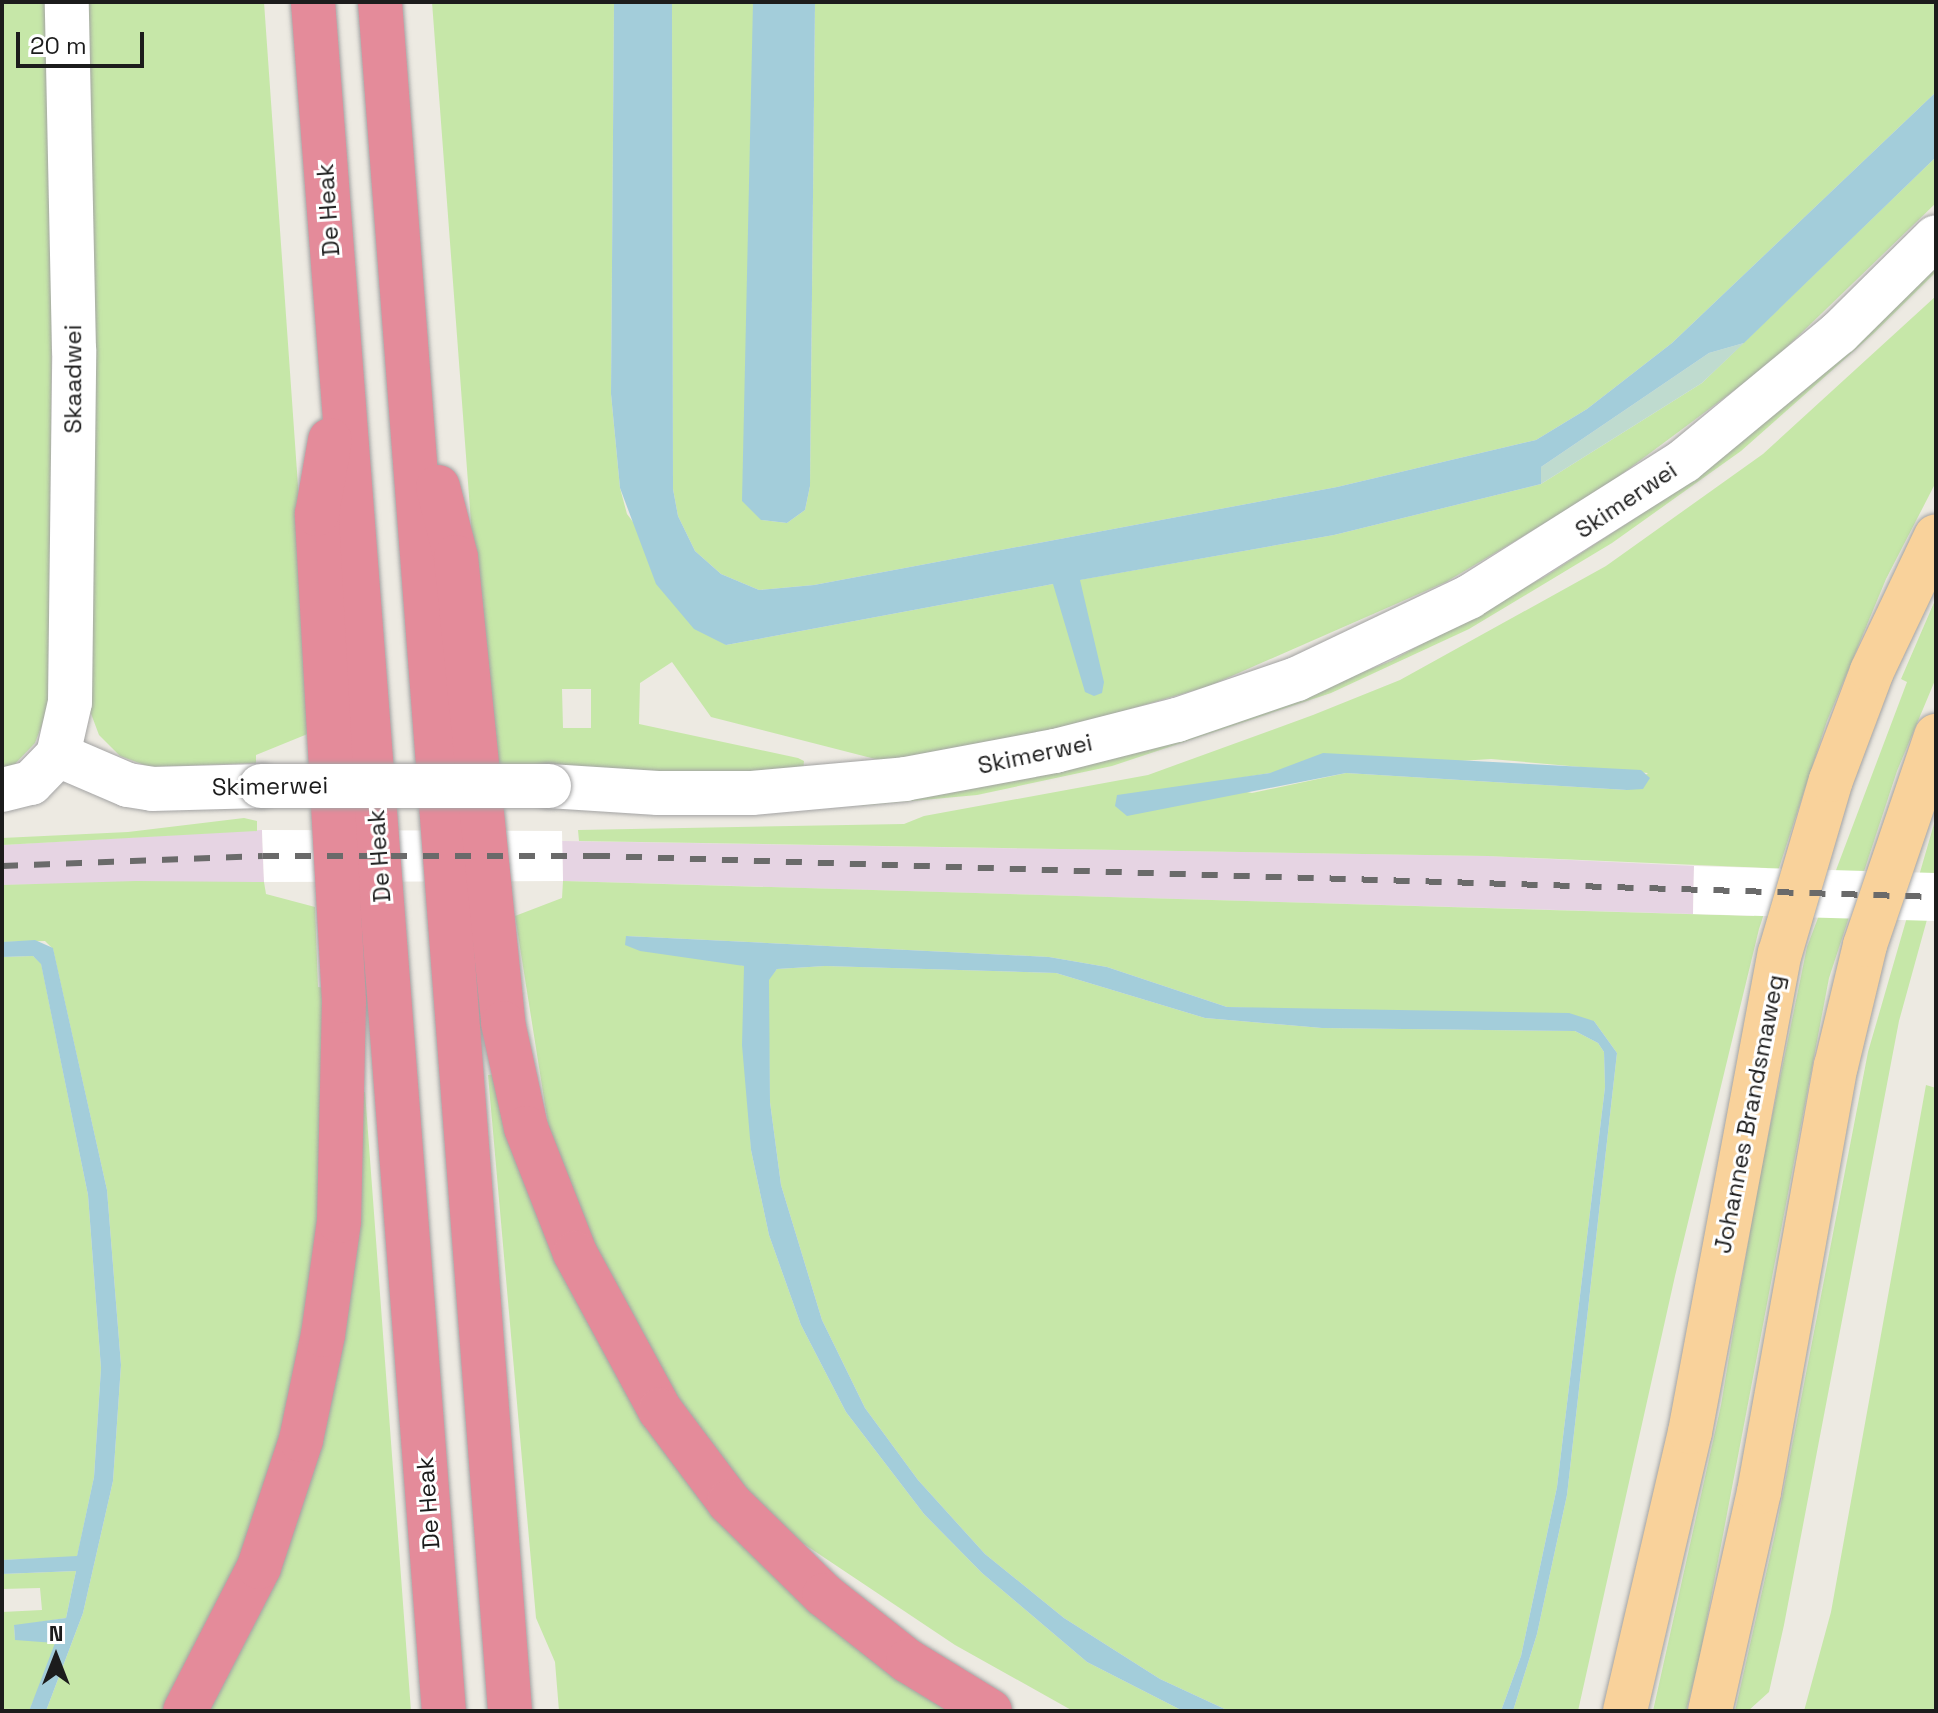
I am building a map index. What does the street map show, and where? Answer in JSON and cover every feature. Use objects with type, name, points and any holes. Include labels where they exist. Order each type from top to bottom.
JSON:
[{"type":"highway","name":"De Heak","points":[[313,2],[444,1711]]},
{"type":"highway","points":[[380,2],[510,1711]]},
{"type":"highway","points":[[408,372],[456,557],[503,1023],[526,1128],[575,1253],[660,1410],[729,1502],[824,1595],[908,1661],[990,1711]]},
{"type":"highway","points":[[185,1711],[259,1567],[301,1440],[323,1335],[339,1221],[344,1001],[317,514],[341,381]]},
{"type":"main road","name":"Johannes Brandsmaweg","points":[[1625,1711],[1690,1432],[1780,953],[1831,780],[1872,671],[1936,536]]},
{"type":"main road","points":[[1710,1711],[1759,1492],[1836,1066],[1865,945],[1936,736]]},
{"type":"street","name":"Skaadwei","points":[[58,755],[70,687],[74,350],[67,2]]},
{"type":"street","name":"Skimerwei","points":[[58,755],[152,789],[549,786],[752,793],[905,779],[1055,751],[1177,720],[1297,679],[1469,597],[1651,484],[1839,333],[1936,237]]},
{"type":"street","points":[[2,790],[31,783],[58,755]]},
{"type":"shaded area","points":[[262,830],[264,882],[2,885],[2,845]]},
{"type":"shaded area","points":[[562,841],[1488,856],[1694,866],[1693,914],[563,881]]},
{"type":"green space","points":[[2,2],[48,2],[52,277],[49,707],[35,743],[11,768],[2,770]]},
{"type":"green space","points":[[87,2],[264,2],[298,486],[310,733],[256,755],[256,763],[150,767],[120,756],[99,735],[90,711]]},
{"type":"green space","points":[[432,2],[614,2],[611,394],[620,488],[627,514],[726,645],[1053,584],[1079,589],[1079,580],[1334,535],[1541,484],[1702,383],[1936,157],[1936,203],[1767,366],[1599,491],[1446,582],[1209,686],[1048,733],[887,762],[711,717],[672,662],[640,683],[639,724],[798,758],[804,761],[803,771],[735,774],[497,766],[472,536]],"holes":[[[562,689],[591,689],[591,728],[563,728]]]},
{"type":"green space","points":[[672,2],[753,2],[761,520],[787,523],[805,510],[810,486],[815,2],[1936,2],[1936,92],[1672,343],[1587,409],[1536,440],[1337,487],[814,585],[759,590],[721,574],[695,551],[678,516],[673,489]]},
{"type":"green space","points":[[1936,265],[1936,272],[1873,334],[1741,451],[1612,543],[1469,629],[1331,693],[1112,766],[977,795],[858,806],[1045,775],[1328,686],[1391,661],[1546,576],[1677,491],[1819,376]]},
{"type":"green space","points":[[1936,296],[1936,482],[1886,579],[1827,721],[1759,929],[1675,1276],[1578,1711],[1513,1711],[1537,1634],[1567,1495],[1617,1053],[1594,1021],[1227,1007],[1107,967],[1049,957],[626,936],[744,966],[751,1150],[769,1235],[801,1325],[846,1412],[924,1514],[982,1573],[1087,1662],[1183,1711],[1073,1711],[955,1645],[768,1520],[639,1348],[582,1233],[549,1130],[515,916],[562,898],[563,881],[1754,916],[1767,868],[1488,856],[579,841],[578,830],[904,824],[924,816],[1148,775],[1400,680],[1606,566],[1763,454]],"holes":[[[1491,759],[1648,773],[1627,790],[1346,773],[1252,793],[1202,784],[1270,773]]]},
{"type":"green space","points":[[1744,343],[1702,383],[1541,484],[1541,467],[1709,353]]},
{"type":"green space","points":[[1936,598],[1936,678],[1897,771],[1829,978],[1699,1661],[1686,1711],[1653,1711],[1721,1405],[1756,1195],[1807,947],[1907,682],[1901,679]]},
{"type":"green space","points":[[1936,817],[1936,887],[1899,1021],[1769,1692],[1748,1711],[1735,1711],[1775,1534],[1868,1052]]},
{"type":"green space","points":[[244,818],[257,821],[257,831],[2,845],[2,838],[128,832]]},
{"type":"green space","points":[[136,881],[264,882],[266,894],[315,907],[318,987],[326,988],[329,1133],[302,1354],[254,1527],[168,1711],[46,1711],[83,1613],[113,1481],[121,1365],[107,1190],[53,949],[45,941],[2,942],[2,885]]},
{"type":"green space","points":[[33,956],[41,963],[88,1195],[101,1368],[94,1477],[77,1557],[2,1560],[2,957]]},
{"type":"green space","points":[[825,966],[1056,973],[1205,1018],[1322,1028],[1575,1031],[1598,1043],[1604,1052],[1605,1087],[1557,1487],[1521,1656],[1501,1711],[1229,1711],[1160,1679],[1064,1618],[985,1554],[918,1480],[865,1408],[822,1320],[781,1185],[770,1102],[768,980],[777,969]]},
{"type":"green space","points":[[498,1074],[627,1393],[959,1711],[559,1711],[555,1662],[536,1618],[488,1075]]},
{"type":"green space","points":[[1926,1085],[1936,1088],[1936,1711],[1804,1711],[1831,1612]]},
{"type":"green space","points":[[365,1092],[411,1711],[205,1711],[255,1609],[360,1093]]},
{"type":"green space","points":[[76,1571],[66,1618],[14,1626],[15,1639],[52,1640],[56,1647],[29,1711],[2,1711],[2,1612],[42,1610],[40,1588],[2,1589],[2,1574]]},
{"type":"water","points":[[614,2],[672,2],[673,489],[678,516],[695,551],[721,574],[759,590],[814,585],[1337,487],[1536,440],[1587,409],[1672,343],[1936,92],[1936,157],[1744,343],[1709,353],[1541,467],[1541,484],[1334,535],[1080,580],[1104,682],[1102,693],[1094,696],[1085,692],[1053,584],[726,645],[694,629],[656,584],[620,488],[611,394]]},
{"type":"water","points":[[753,2],[815,2],[810,486],[805,510],[787,523],[761,520],[742,501]]},
{"type":"water","points":[[1323,753],[1641,770],[1650,778],[1643,789],[1627,790],[1346,773],[1127,816],[1115,806],[1117,795],[1270,773]]},
{"type":"water","points":[[626,936],[1049,957],[1107,967],[1227,1007],[1569,1013],[1594,1021],[1617,1053],[1567,1495],[1537,1634],[1513,1711],[1501,1711],[1521,1656],[1557,1487],[1605,1087],[1604,1052],[1598,1043],[1575,1031],[1322,1028],[1205,1018],[1056,973],[825,966],[777,969],[769,980],[770,1102],[781,1185],[822,1320],[865,1408],[918,1480],[985,1554],[1064,1618],[1160,1679],[1229,1711],[1183,1711],[1087,1662],[982,1573],[924,1514],[846,1412],[801,1325],[769,1235],[751,1150],[742,1045],[744,966],[640,951],[625,945]]},
{"type":"water","points":[[35,940],[53,948],[107,1190],[121,1365],[113,1481],[83,1613],[46,1711],[29,1711],[55,1643],[15,1640],[14,1625],[66,1618],[76,1571],[2,1574],[2,1560],[77,1556],[94,1477],[101,1368],[88,1195],[41,964],[33,956],[2,957],[2,942]]},
{"type":"pier","points":[[262,830],[562,831],[563,881],[264,882]]},
{"type":"pier","points":[[1694,866],[1936,873],[1936,921],[1693,914]]},
{"type":"railway","points":[[2,866],[263,856],[594,856],[1936,897]]}]
